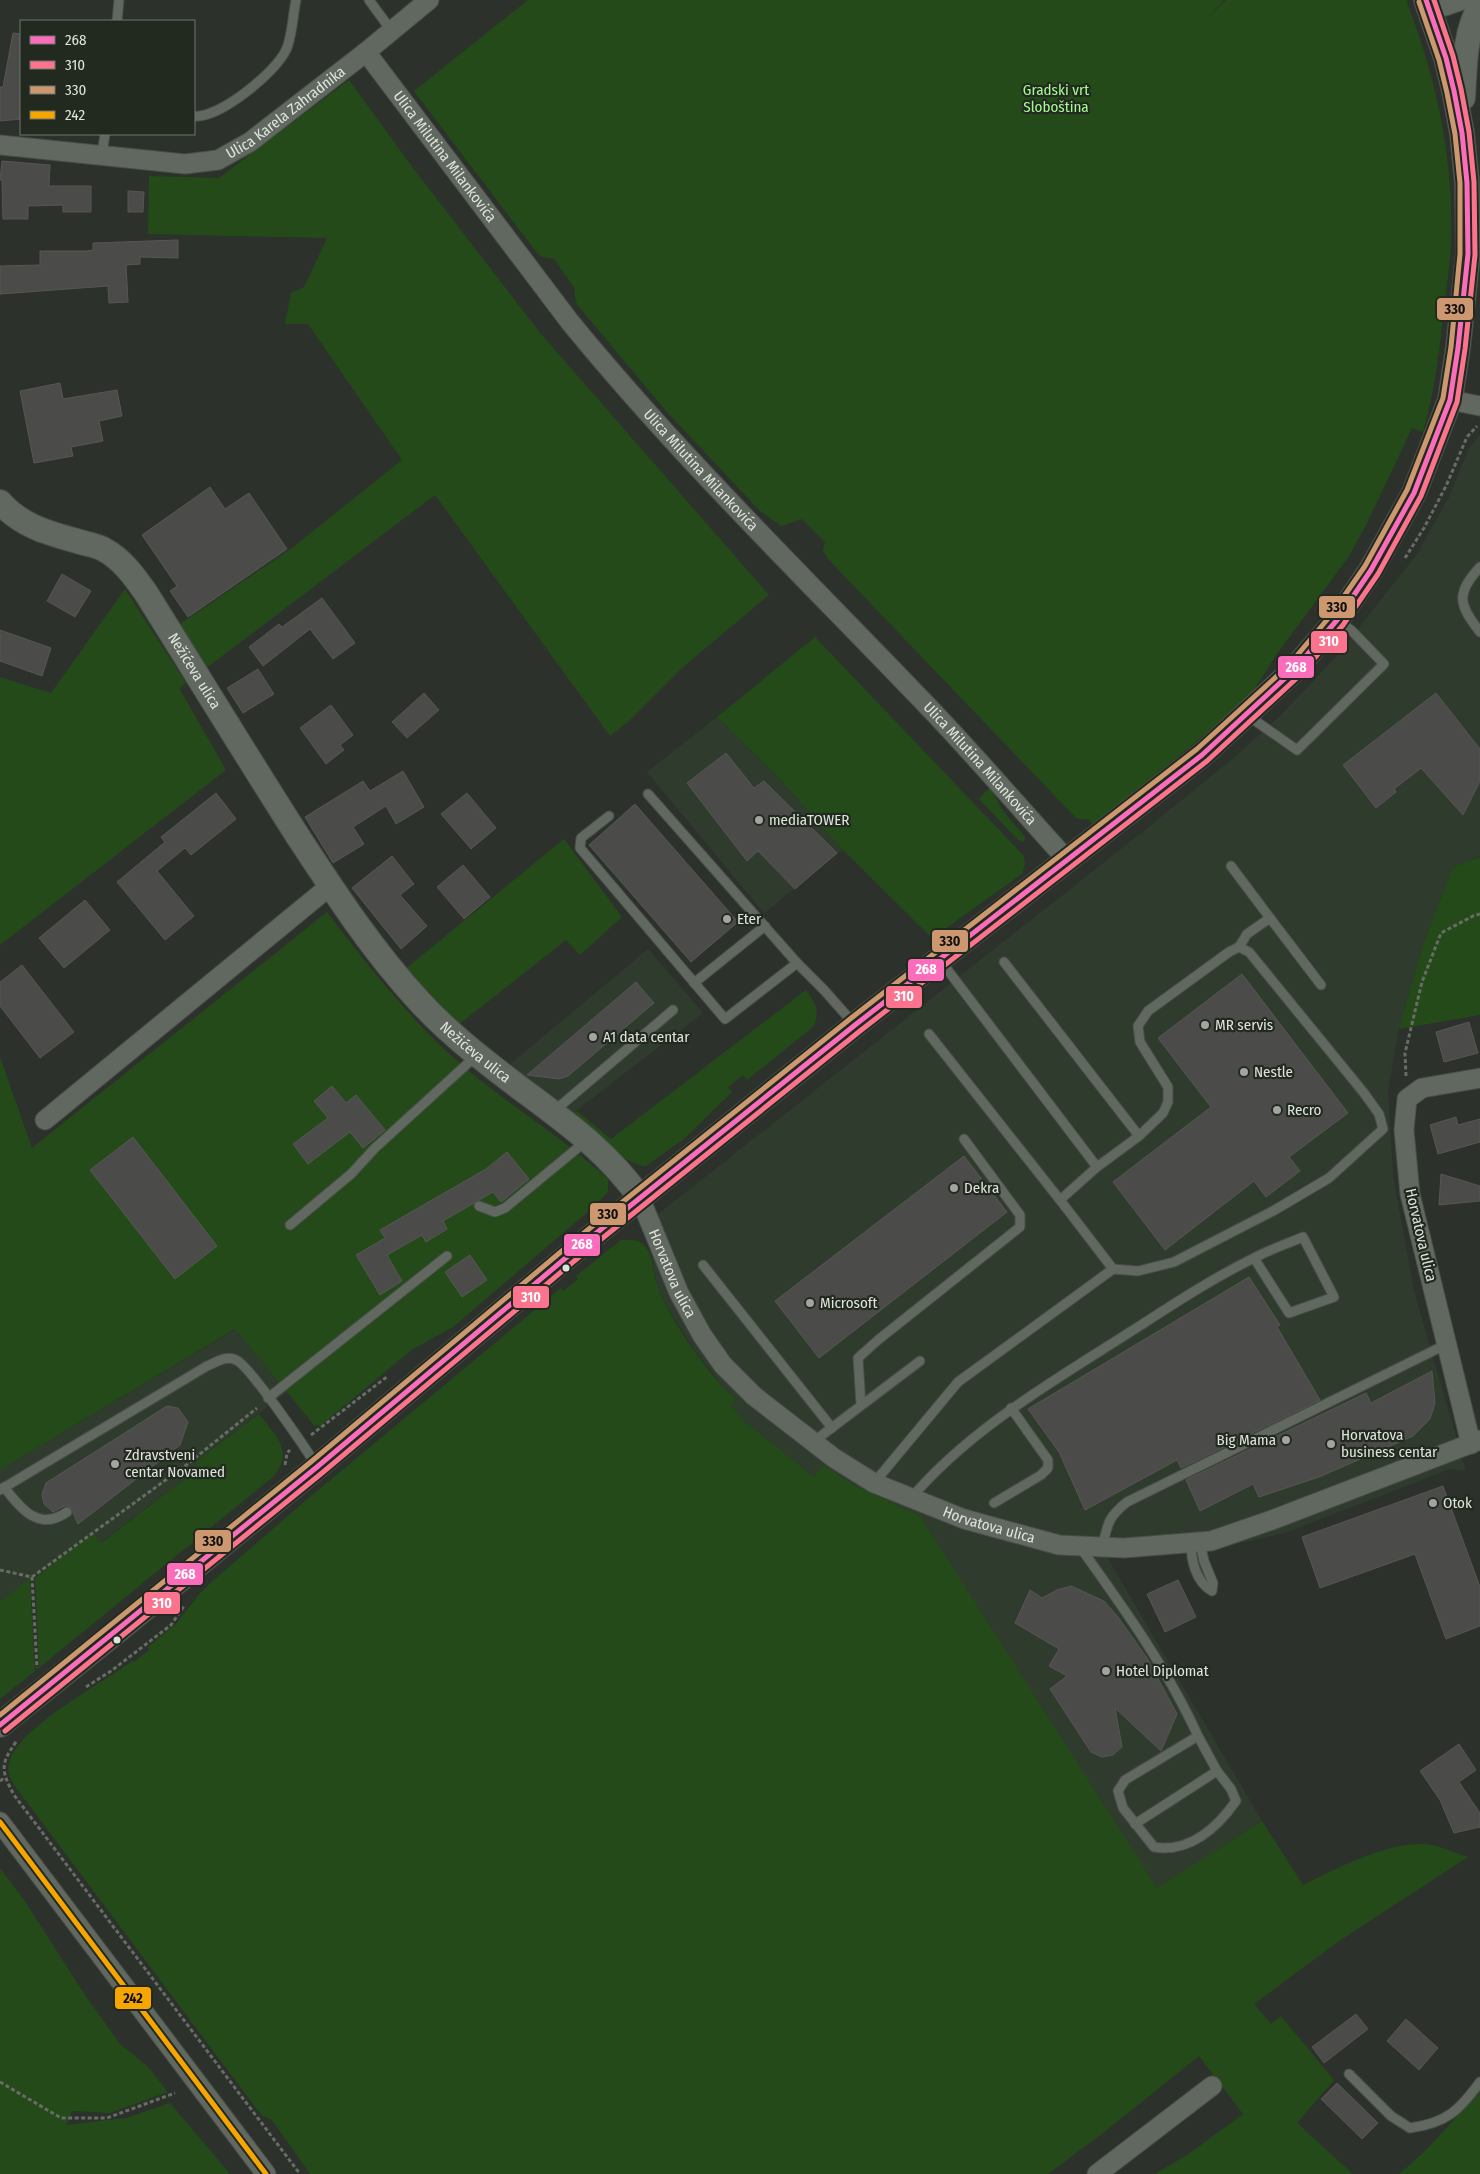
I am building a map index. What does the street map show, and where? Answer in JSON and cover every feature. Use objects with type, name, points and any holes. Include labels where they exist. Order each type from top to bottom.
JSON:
[{"type":"street","name":"Ulica Karela Zahradnika","points":[[0,144],[185,164],[218,160],[250,142],[366,52],[429,0]]},
{"type":"street","points":[[1427,0],[1445,6],[1462,0]]},
{"type":"street","points":[[0,1725],[117,1631],[531,1286],[640,1198],[855,1025],[1202,755],[1247,716],[1294,670],[1337,620],[1371,570],[1414,493],[1450,400],[1458,348],[1474,234],[1460,124],[1446,58],[1427,0]]},
{"type":"street","points":[[1460,124],[1466,50],[1471,27],[1480,6]]},
{"type":"street","name":"Ulica Milutina Milankovića","points":[[366,52],[602,362],[693,464],[918,696],[1068,860]]},
{"type":"street","points":[[1450,400],[1480,406]]},
{"type":"street","name":"Nežićeva ulica","points":[[3,512],[46,533],[102,548],[117,558],[131,572],[330,886],[351,917],[408,988],[443,1025],[477,1055],[588,1140],[617,1168],[640,1198]]},
{"type":"street","points":[[45,1120],[330,886]]},
{"type":"street","name":"Horvatova ulica","points":[[640,1198],[679,1293],[702,1335],[723,1365],[754,1396],[813,1442],[874,1483],[964,1518],[1059,1544],[1102,1548],[1154,1547],[1211,1541],[1272,1520],[1476,1442],[1447,1344],[1410,1194],[1404,1130],[1407,1099],[1422,1088],[1480,1078]]},
{"type":"street","points":[[0,1822],[266,2174]]},
{"type":"street","points":[[1097,2174],[1212,2086]]},
{"type":"lane","points":[[117,20],[119,0]]},
{"type":"lane","points":[[195,116],[199,117],[214,112],[242,95],[271,70],[287,50],[296,0]]},
{"type":"lane","points":[[369,0],[391,30]]},
{"type":"lane","points":[[102,154],[105,135]]},
{"type":"lane","points":[[1480,567],[1472,575],[1462,597],[1464,612],[1480,632]]},
{"type":"lane","points":[[1247,716],[1297,750],[1384,664],[1352,631],[1337,620]]},
{"type":"lane","points":[[648,794],[797,963],[855,1025]]},
{"type":"lane","points":[[608,816],[581,838],[580,848],[643,925],[725,1019],[797,963]]},
{"type":"lane","points":[[1231,866],[1321,985]]},
{"type":"lane","points":[[1060,1200],[1097,1167],[1139,1136],[1162,1113],[1168,1102],[1168,1087],[1140,1042],[1138,1026],[1148,1011],[1229,952],[1239,947],[1247,934],[1270,918]]},
{"type":"lane","points":[[694,983],[765,926]]},
{"type":"lane","points":[[874,1483],[958,1382],[1113,1269],[1138,1271],[1174,1262],[1273,1211],[1329,1178],[1383,1129],[1379,1114],[1364,1093],[1249,952],[1239,947]]},
{"type":"lane","points":[[940,960],[1097,1167]]},
{"type":"lane","points":[[1004,962],[1139,1136]]},
{"type":"lane","points":[[553,1112],[673,1010]]},
{"type":"lane","points":[[928,1034],[1113,1269]]},
{"type":"lane","points":[[290,1225],[350,1174],[375,1148],[477,1055]]},
{"type":"lane","points":[[861,1405],[858,1358],[1020,1227],[1020,1215],[964,1139]]},
{"type":"lane","points":[[479,1206],[495,1212],[505,1208],[588,1140]]},
{"type":"lane","points":[[911,1498],[959,1449],[1011,1408],[1176,1303],[1254,1258],[1303,1237],[1334,1296],[1289,1313],[1254,1258]]},
{"type":"lane","points":[[268,1398],[447,1256]]},
{"type":"lane","points":[[703,1264],[832,1428]]},
{"type":"lane","points":[[1102,1548],[1108,1522],[1113,1513],[1127,1502],[1447,1344]]},
{"type":"lane","points":[[67,1512],[57,1519],[45,1521],[18,1505],[2,1489],[221,1360],[229,1358],[238,1360],[302,1442],[317,1466]]},
{"type":"lane","points":[[813,1442],[920,1361]]},
{"type":"lane","points":[[994,1503],[1041,1476],[1048,1468],[1048,1460],[1011,1408]]},
{"type":"lane","points":[[1080,1546],[1141,1634],[1183,1703],[1198,1736],[1217,1771],[1231,1789],[1236,1801],[1224,1818],[1203,1836],[1184,1846],[1168,1850],[1154,1847],[1124,1808],[1118,1791],[1125,1780],[1198,1736]]},
{"type":"lane","points":[[1135,1824],[1217,1771]]},
{"type":"lane","points":[[1349,2074],[1391,2116],[1410,2128],[1432,2125],[1449,2116],[1480,2082]]},
{"type":"path","points":[[1405,1053],[1422,982],[1441,933],[1480,914]]},
{"type":"path","points":[[0,1570],[32,1576],[185,1466],[258,1407]]},
{"type":"path","points":[[32,1576],[37,1672]]},
{"type":"path","points":[[4,1751],[7,1754],[3,1767],[4,1778],[14,1795],[300,2174]]},
{"type":"path","points":[[0,1781],[4,1778]]},
{"type":"path","points":[[0,2082],[61,2118],[107,2118],[175,2093]]},
{"type":"shaded area","points":[[1480,435],[1480,856],[1453,868],[1422,948],[1399,1029],[1388,1090],[1393,1175],[1414,1291],[1466,1471],[1450,1469],[1285,1533],[1198,1553],[1107,1557],[1262,1821],[1157,1889],[1091,1787],[882,1498],[854,1485],[823,1466],[814,1477],[744,1421],[730,1406],[736,1399],[726,1391],[691,1345],[657,1286],[651,1254],[668,1244],[657,1215],[1145,830],[1237,755],[1281,715],[1335,658],[1417,554],[1448,499],[1469,448]]},
{"type":"shaded area","points":[[717,717],[776,775],[843,850],[764,913],[647,772]]},
{"type":"shaded area","name":"A1 data centar","points":[[648,949],[703,1013],[572,1114],[508,1066]]},
{"type":"shaded area","points":[[236,1329],[287,1392],[195,1462],[199,1468],[100,1543],[93,1534],[0,1602],[0,1470]]},
{"type":"green space","name":"Gradski vrt Sloboština","points":[[528,0],[1224,0],[1208,18],[1226,0],[1406,0],[1426,58],[1441,118],[1446,149],[1451,210],[1450,260],[1438,360],[1430,403],[1423,432],[1412,428],[1367,523],[1349,556],[1277,654],[1253,691],[1203,736],[1093,826],[1089,819],[1078,819],[1075,817],[828,559],[823,551],[825,542],[802,519],[781,526],[759,510],[667,412],[577,304],[575,289],[554,259],[542,257],[537,253],[414,91]]},
{"type":"green space","points":[[349,80],[413,168],[541,334],[769,595],[683,667],[628,722],[610,736],[435,495],[205,669],[177,626],[292,548],[402,460],[308,324],[285,324],[291,293],[304,287],[327,238],[148,234],[149,176],[219,178]]},
{"type":"green space","points":[[125,589],[186,683],[179,688],[226,770],[0,945],[0,677],[51,693]]},
{"type":"green space","points":[[815,637],[1024,856],[1025,864],[1022,874],[942,931],[940,929],[932,938],[843,850],[776,775],[717,717]]},
{"type":"green space","points":[[990,787],[1003,811],[1025,837],[1024,842],[1018,840],[979,799]]},
{"type":"green space","points":[[564,839],[622,917],[580,955],[566,940],[457,1026],[404,970]]},
{"type":"green space","points":[[1480,857],[1480,1015],[1399,1029],[1422,948],[1453,867]]},
{"type":"green space","points":[[327,912],[387,988],[436,1041],[472,1073],[599,1171],[608,1179],[608,1192],[596,1205],[453,1327],[413,1349],[320,1426],[314,1425],[235,1329],[0,1470],[0,1057],[32,1148]]},
{"type":"green space","points":[[806,990],[817,1012],[813,1027],[747,1080],[743,1075],[728,1087],[732,1092],[685,1138],[646,1166],[629,1161],[619,1154],[572,1114],[577,1111],[611,1139]]},
{"type":"green space","points":[[621,1240],[638,1241],[647,1248],[650,1253],[656,1282],[671,1315],[703,1363],[736,1399],[731,1406],[744,1421],[814,1477],[823,1465],[854,1485],[920,1516],[1157,1888],[1262,1821],[1303,1885],[1377,1852],[1408,1845],[1434,1845],[1468,1857],[1339,1941],[1254,2004],[1271,2024],[1281,2016],[1334,2080],[1297,2123],[1353,2174],[1155,2174],[1190,2153],[1243,2114],[1199,2056],[1107,2130],[1048,2174],[310,2174],[272,2120],[262,2116],[14,1785],[10,1777],[9,1763],[16,1749],[44,1721],[132,1661],[134,1662],[149,1650],[148,1647],[176,1624],[201,1592],[215,1579],[305,1501],[561,1288],[563,1291],[578,1279],[576,1276]]},
{"type":"green space","points":[[259,1414],[276,1436],[282,1450],[283,1458],[274,1476],[39,1668],[35,1578],[93,1533],[101,1543],[199,1468],[195,1462]]},
{"type":"green space","points":[[30,1578],[35,1671],[0,1699],[0,1602]]},
{"type":"green space","points":[[0,1868],[24,1900],[87,1998],[120,2044],[147,2066],[168,2092],[110,2113],[72,2111],[66,2125],[126,2118],[170,2103],[230,2174],[0,2174]]},
{"type":"green space","points":[[1480,2088],[1480,2174],[1399,2174],[1432,2144]]},
{"type":"building","points":[[13,33],[20,34],[20,119],[0,121],[0,87],[3,87]]},
{"type":"building","points":[[2,161],[50,165],[49,186],[91,186],[91,212],[63,212],[63,205],[28,206],[28,219],[3,219],[2,180],[0,180]]},
{"type":"building","points":[[128,191],[144,192],[143,212],[128,212]]},
{"type":"building","points":[[178,240],[178,258],[140,257],[140,264],[126,265],[128,302],[109,303],[108,286],[0,294],[0,266],[40,265],[40,251],[93,250],[93,243]]},
{"type":"building","points":[[60,383],[63,399],[117,390],[122,416],[99,421],[103,441],[71,447],[73,456],[34,463],[20,391]]},
{"type":"building","points":[[210,487],[225,509],[249,493],[287,549],[188,617],[170,591],[177,586],[142,535]]},
{"type":"building","points":[[62,574],[91,591],[75,617],[47,601]]},
{"type":"building","points":[[322,598],[355,643],[333,659],[310,629],[263,666],[249,647],[279,624],[282,627]]},
{"type":"building","points":[[0,630],[51,648],[42,676],[0,661]]},
{"type":"building","points":[[258,669],[274,694],[243,713],[227,688]]},
{"type":"building","points":[[424,693],[439,710],[407,738],[392,722]]},
{"type":"building","points":[[1436,693],[1480,749],[1480,781],[1463,815],[1421,768],[1394,789],[1396,792],[1376,808],[1343,765]]},
{"type":"building","points":[[331,705],[353,735],[340,745],[344,750],[326,764],[300,728]]},
{"type":"building","name":"mediaTOWER","points":[[726,753],[754,788],[764,781],[837,853],[795,889],[758,851],[747,861],[687,783]]},
{"type":"building","points":[[403,771],[424,807],[396,824],[386,806],[353,827],[364,844],[333,863],[305,817],[363,781],[370,791]]},
{"type":"building","points":[[216,793],[236,819],[191,855],[185,848],[157,871],[194,916],[165,940],[117,882],[165,842],[161,837]]},
{"type":"building","points":[[467,793],[496,828],[471,849],[441,814]]},
{"type":"building","points":[[635,804],[738,922],[691,962],[589,845]]},
{"type":"building","points":[[392,856],[414,884],[400,895],[427,926],[401,949],[352,888]]},
{"type":"building","points":[[463,865],[490,897],[464,919],[437,887]]},
{"type":"building","points":[[85,900],[110,930],[64,968],[39,938]]},
{"type":"building","points":[[22,965],[74,1032],[40,1058],[0,1006],[0,982]]},
{"type":"building","name":"Recro","points":[[1242,974],[1348,1113],[1289,1157],[1300,1171],[1266,1197],[1254,1181],[1165,1250],[1113,1182],[1211,1107],[1158,1038]]},
{"type":"building","name":"A1 data centar","points":[[636,982],[654,1003],[568,1076],[559,1079],[527,1075]]},
{"type":"building","points":[[1469,1022],[1478,1053],[1444,1062],[1436,1032]]},
{"type":"building","points":[[332,1086],[346,1103],[356,1095],[385,1130],[363,1148],[350,1132],[308,1164],[293,1144],[328,1118],[314,1101]]},
{"type":"building","points":[[1456,1117],[1458,1125],[1480,1119],[1480,1142],[1438,1154],[1430,1125]]},
{"type":"building","points":[[133,1137],[217,1246],[175,1279],[90,1170]]},
{"type":"building","points":[[507,1152],[529,1179],[501,1202],[493,1192],[443,1221],[447,1229],[426,1242],[422,1235],[387,1255],[402,1281],[380,1295],[356,1255],[385,1238],[380,1230],[486,1169]]},
{"type":"building","points":[[964,1156],[1007,1212],[819,1358],[775,1301]]},
{"type":"building","points":[[1441,1174],[1480,1186],[1480,1201],[1439,1205]]},
{"type":"building","points":[[470,1255],[487,1280],[462,1297],[445,1272]]},
{"type":"building","points":[[1249,1277],[1280,1325],[1277,1327],[1320,1400],[1181,1468],[1177,1460],[1085,1510],[1059,1452],[1028,1409]]},
{"type":"building","name":"Horvatova business centar","points":[[1432,1371],[1435,1403],[1430,1419],[1413,1436],[1319,1477],[1259,1497],[1253,1484],[1200,1511],[1186,1480],[1366,1393],[1371,1403]]},
{"type":"building","name":"Zdravstveni centar Novamed","points":[[167,1406],[178,1408],[188,1422],[180,1445],[78,1524],[70,1506],[64,1506],[53,1512],[44,1504],[42,1494],[46,1483]]},
{"type":"building","points":[[1443,1486],[1480,1587],[1480,1626],[1446,1639],[1415,1554],[1320,1588],[1302,1537]]},
{"type":"building","points":[[1178,1580],[1196,1617],[1165,1632],[1147,1594]]},
{"type":"building","name":"Hotel Diplomat","points":[[1071,1586],[1104,1601],[1118,1617],[1147,1658],[1177,1714],[1161,1751],[1115,1708],[1122,1747],[1113,1755],[1102,1757],[1091,1752],[1050,1689],[1067,1676],[1049,1666],[1059,1649],[1015,1623],[1030,1590],[1042,1598],[1057,1590]]},
{"type":"building","points":[[1459,1744],[1476,1770],[1459,1782],[1480,1813],[1480,1827],[1454,1833],[1440,1800],[1420,1771]]},
{"type":"building","points":[[1356,2014],[1368,2029],[1324,2063],[1312,2047]]},
{"type":"building","points":[[1406,2019],[1438,2048],[1419,2070],[1387,2041]]},
{"type":"building","points":[[1337,2083],[1378,2123],[1362,2139],[1321,2099]]},
{"type":"transit line","name":"268","points":[[0,1725],[317,1467],[574,1251],[855,1025],[1202,755],[1294,670],[1337,620],[1371,570],[1414,493],[1450,400],[1458,348],[1468,254],[1467,183],[1462,133],[1454,91],[1446,58],[1426,0]]},
{"type":"transit line","name":"310","points":[[5,1731],[322,1473],[579,1257],[860,1031],[1207,761],[1299,676],[1343,625],[1378,574],[1421,496],[1457,402],[1465,349],[1475,255],[1474,182],[1469,132],[1461,89],[1453,56],[1434,0]]},
{"type":"transit line","name":"330","points":[[0,1715],[312,1461],[569,1245],[850,1019],[1197,749],[1289,665],[1331,615],[1365,566],[1407,490],[1443,398],[1451,347],[1460,254],[1460,183],[1455,134],[1447,93],[1439,60],[1419,2]]},
{"type":"transit line","name":"242","points":[[0,1822],[266,2174]]},
{"type":"place","name":"mediaTOWER","points":[[759,820]]},
{"type":"place","name":"Eter","points":[[727,919]]},
{"type":"place","name":"MR servis","points":[[1205,1025]]},
{"type":"place","name":"A1 data centar","points":[[593,1037]]},
{"type":"place","name":"Nestle","points":[[1244,1072]]},
{"type":"place","name":"Recro","points":[[1277,1110]]},
{"type":"place","name":"Dekra","points":[[954,1188]]},
{"type":"place","name":"Microsoft","points":[[810,1303]]},
{"type":"place","name":"Big Mama","points":[[1286,1440]]},
{"type":"place","name":"Horvatova business centar","points":[[1331,1444]]},
{"type":"place","name":"Zdravstveni centar Novamed","points":[[115,1464]]},
{"type":"place","name":"Otok","points":[[1433,1503]]},
{"type":"place","name":"Hotel Diplomat","points":[[1106,1671]]}]
